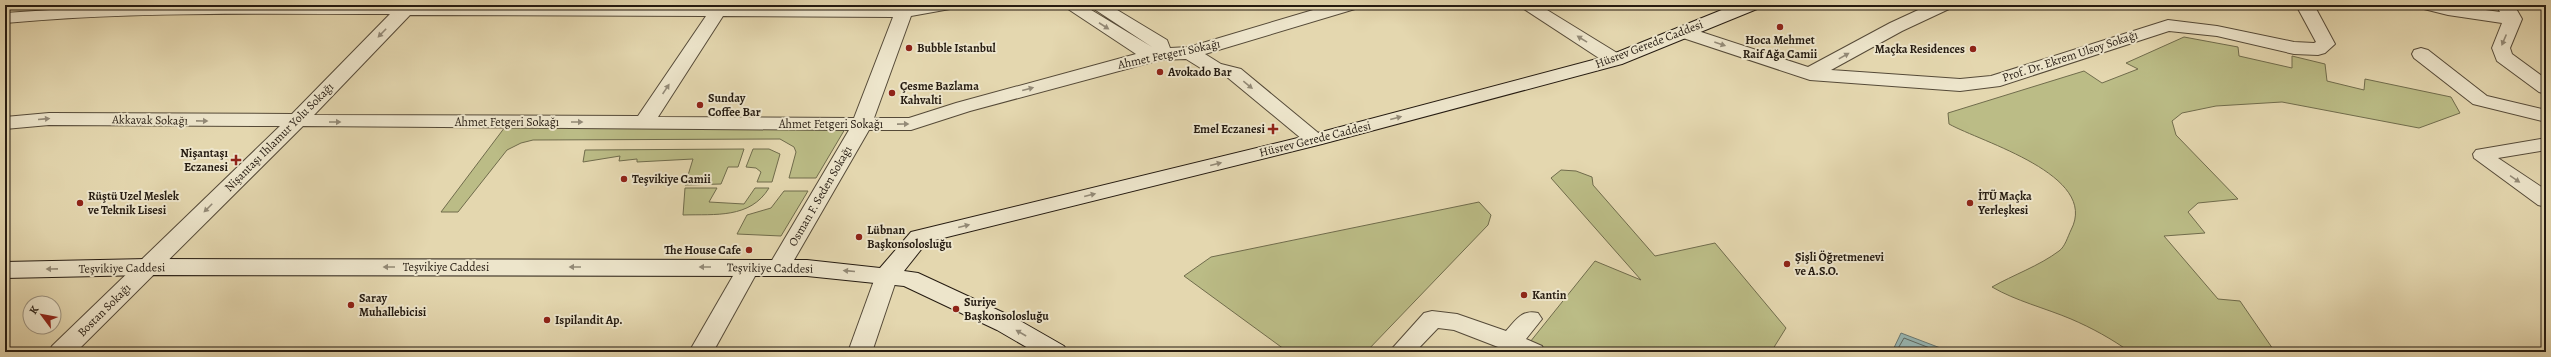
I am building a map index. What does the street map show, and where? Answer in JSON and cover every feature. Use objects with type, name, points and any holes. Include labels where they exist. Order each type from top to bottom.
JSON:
[{"type":"street","points":[[5,18],[57,13],[186,8],[720,7],[904,12],[944,5]]},
{"type":"street","points":[[1071,5],[1144,51],[1160,54],[1161,44],[1098,5]]},
{"type":"street","name":"Ahmet Fetgeri Sokağı","points":[[296,122],[911,124],[963,107],[1160,54],[1190,52],[1350,5]]},
{"type":"street","points":[[1527,5],[1615,60]]},
{"type":"street","name":"Hüsrev Gerede Caddesi","points":[[888,275],[919,237],[1315,140],[1615,60],[1750,5]]},
{"type":"street","name":"Prof. Dr. Ekrem Ulsoy Sokağı","points":[[1683,32],[1810,74],[1960,85],[1993,82],[2168,24],[2217,31],[2294,48],[2318,49],[2326,44],[2305,5]]},
{"type":"street","points":[[2430,5],[2509,12],[2501,48],[2504,57],[2546,88]]},
{"type":"street","name":"Nişantaşı Ihlamur Yolu Sokağı","points":[[147,267],[296,122],[407,7]]},
{"type":"street","points":[[644,122],[720,7]]},
{"type":"street","points":[[1810,74],[1931,7]]},
{"type":"street","name":"Osman F. Seden Sokağı","points":[[779,267],[862,124],[904,12]]},
{"type":"street","points":[[1190,52],[1214,68],[1234,73],[1315,140]]},
{"type":"street","points":[[2421,54],[2480,100],[2546,116]]},
{"type":"street","name":"Akkavak Sokağı","points":[[5,123],[49,118],[296,122]]},
{"type":"street","points":[[2546,144],[2487,152],[2483,154],[2484,158],[2546,200]]},
{"type":"street","name":"Teşvikiye Caddesi","points":[[5,270],[147,267],[779,267],[888,275],[909,279],[1006,324],[1055,352]]},
{"type":"street","name":"Bostan Sokağı","points":[[62,352],[147,267]]},
{"type":"street","points":[[701,352],[749,267]]},
{"type":"street","points":[[860,352],[888,275]]},
{"type":"street","points":[[1399,351],[1429,318],[1487,327],[1510,342],[1534,352]]},
{"type":"street","points":[[1510,342],[1530,319]]},
{"type":"green space","points":[[2184,37],[2238,47],[2239,56],[2292,68],[2292,56],[2325,64],[2327,81],[2364,90],[2365,79],[2451,97],[2460,113],[2419,128],[2282,102],[2216,106],[2182,113],[2172,121],[2176,135],[2238,199],[2198,203],[2188,212],[2205,233],[2164,236],[2218,299],[2240,301],[2275,352],[2130,352],[2109,338],[2079,322],[2001,292],[1992,287],[2043,261],[2061,249],[2065,244],[2071,230],[2075,210],[2069,193],[2054,177],[2033,163],[1949,124],[1948,113],[2084,71],[2102,83],[2138,69],[2126,63]]},
{"type":"green space","points":[[505,127],[845,129],[816,178],[789,178],[796,152],[794,147],[780,139],[533,140],[521,143],[507,150],[458,212],[441,212]]},
{"type":"green space","points":[[744,149],[738,167],[728,167],[721,184],[685,185],[693,159],[637,162],[637,159],[619,161],[620,156],[583,162],[585,150]]},
{"type":"green space","points":[[753,149],[769,149],[780,154],[772,182],[757,182],[761,172],[756,168],[746,167]]},
{"type":"green space","points":[[1561,170],[1576,171],[1592,177],[1593,185],[1655,256],[1715,243],[1786,328],[1771,352],[1522,352],[1595,261],[1641,280],[1551,178]]},
{"type":"green space","points":[[685,188],[717,188],[709,202],[744,204],[755,188],[769,188],[761,198],[742,210],[731,213],[683,215]]},
{"type":"green space","points":[[784,191],[808,191],[781,236],[737,234],[747,215],[771,208]]},
{"type":"green space","points":[[1479,202],[1491,215],[1488,225],[1366,352],[1288,352],[1184,276],[1211,257]]},
{"type":"water","points":[[1901,333],[1951,352],[1892,352]]},
{"type":"place","name":"Hoca Mehmet Raif Ağa Camii","points":[[1780,27]]},
{"type":"place","name":"Bubble Istanbul","points":[[909,48]]},
{"type":"place","name":"Maçka Residences","points":[[1973,49]]},
{"type":"place","name":"Avokado Bar","points":[[1160,72]]},
{"type":"place","name":"Çesme Bazlama Kahvalti","points":[[892,93]]},
{"type":"place","name":"Sunday Coffee Bar","points":[[700,105]]},
{"type":"place","name":"Emel Eczanesi","points":[[1273,129]]},
{"type":"place","name":"Nişantaşı Eczanesi","points":[[236,160]]},
{"type":"place","name":"Teşvikiye Camii","points":[[624,179]]},
{"type":"place","name":"Rüştü Uzel Meslek ve Teknik Lisesi","points":[[80,203]]},
{"type":"place","name":"İTÜ Maçka Yerleşkesi","points":[[1970,203]]},
{"type":"place","name":"Lübnan Başkonsolosluğu","points":[[859,237]]},
{"type":"place","name":"The House Cafe","points":[[749,250]]},
{"type":"place","name":"Şişli Öğretmenevi ve A.S.O.","points":[[1787,264]]},
{"type":"place","name":"Kantin","points":[[1524,295]]},
{"type":"place","name":"Saray Muhallebicisi","points":[[351,305]]},
{"type":"place","name":"Suriye Başkonsolosluğu","points":[[956,309]]},
{"type":"place","name":"Ispilandit Ap.","points":[[547,320]]}]
